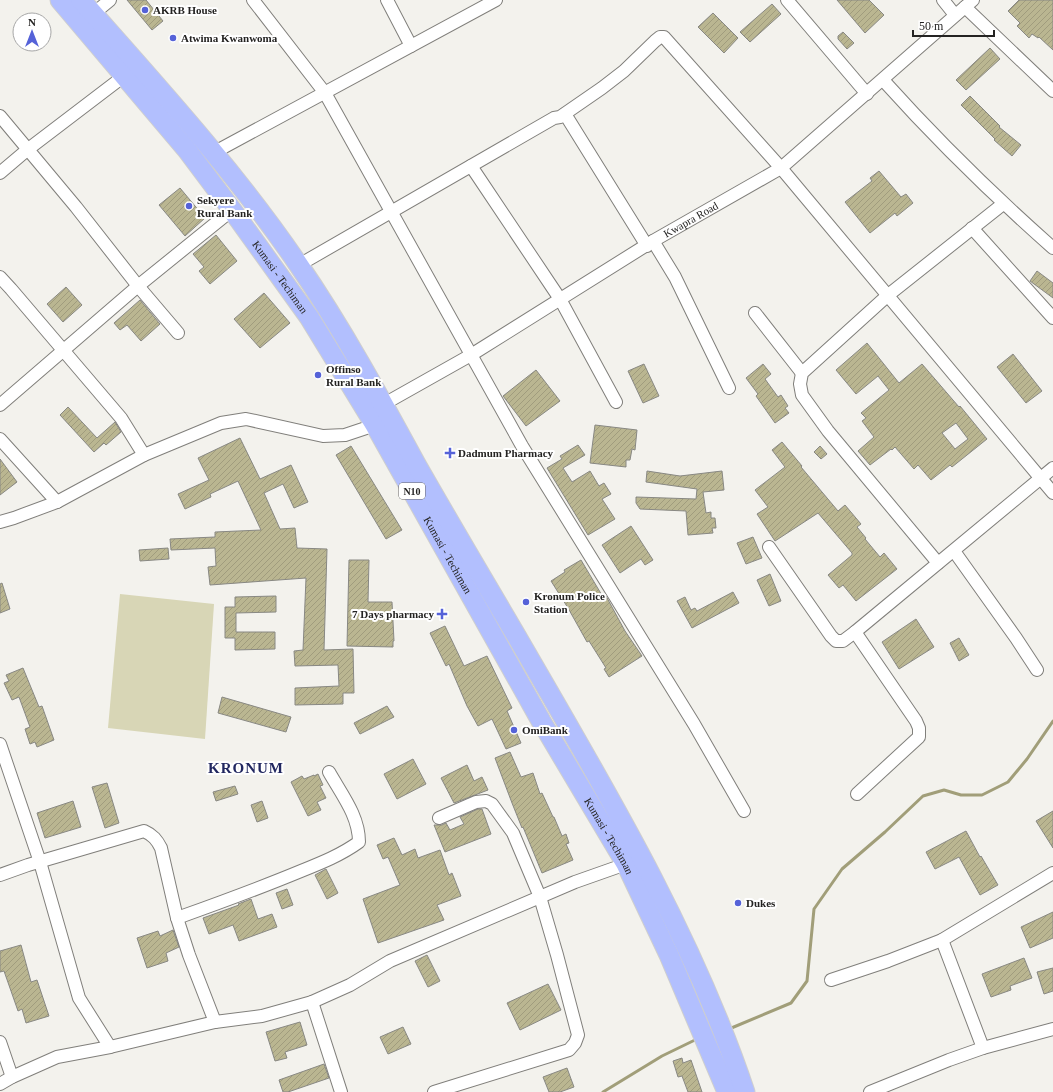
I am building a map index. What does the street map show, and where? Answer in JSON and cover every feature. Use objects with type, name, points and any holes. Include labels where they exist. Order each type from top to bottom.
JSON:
[{"type":"highway","name":"Kumasi - Techiman","points":[[60,0],[132,71],[187,150],[232,210],[308,317],[375,425],[541,721],[626,864],[669,955],[709,1048],[726,1092]]},
{"type":"highway","name":"N10","points":[[87,7],[132,71],[214,153],[261,212],[299,265],[340,329],[646,865],[689,951],[718,1018],[745,1092]]},
{"type":"street","points":[[87,7],[110,0]]},
{"type":"street","points":[[253,0],[325,93],[522,446],[694,724],[744,811]]},
{"type":"street","points":[[387,0],[412,46]]},
{"type":"street","points":[[214,153],[496,0]]},
{"type":"street","points":[[787,0],[867,94]]},
{"type":"street","points":[[943,0],[955,15]]},
{"type":"street","points":[[969,4],[1053,91]]},
{"type":"street","name":"Kwapra Road","points":[[384,404],[471,355],[650,244],[781,168],[969,4]]},
{"type":"street","points":[[299,265],[554,118],[565,114],[624,71],[660,37],[664,37],[781,168],[1053,493]]},
{"type":"street","points":[[0,173],[27,150],[132,71]]},
{"type":"street","points":[[883,80],[957,159],[1003,204],[1053,248]]},
{"type":"street","points":[[565,114],[650,244],[675,277],[729,388]]},
{"type":"street","points":[[0,116],[178,333]]},
{"type":"street","points":[[471,166],[560,299],[616,402]]},
{"type":"street","points":[[938,563],[828,431],[802,395],[800,384],[802,373],[887,296],[1003,204]]},
{"type":"street","points":[[0,405],[138,286],[232,210]]},
{"type":"street","points":[[972,228],[1053,318]]},
{"type":"street","points":[[0,278],[121,418],[144,455]]},
{"type":"street","points":[[755,313],[802,373]]},
{"type":"street","points":[[0,522],[57,502],[144,455],[221,423],[246,419],[323,436],[345,435],[375,425]]},
{"type":"street","points":[[0,439],[57,502]]},
{"type":"street","points":[[769,547],[831,636],[836,641],[843,641],[1053,468]]},
{"type":"street","points":[[954,550],[1037,670]]},
{"type":"street","points":[[855,632],[916,721],[919,728],[919,737],[857,794]]},
{"type":"street","points":[[0,744],[40,862],[79,998],[110,1047]]},
{"type":"street","points":[[177,918],[264,887],[336,856],[359,842],[359,831],[355,818],[329,772]]},
{"type":"street","points":[[434,1092],[569,1050],[575,1043],[578,1035],[540,897],[513,833],[492,804],[486,801],[476,802],[439,818]]},
{"type":"street","points":[[0,875],[144,830],[151,834],[156,838],[161,848],[177,918],[216,1022]]},
{"type":"street","points":[[0,1084],[12,1077],[57,1058],[216,1022],[262,1016],[312,1002],[350,985],[390,961],[575,882],[626,864]]},
{"type":"street","points":[[831,980],[888,961],[942,940],[1053,873]]},
{"type":"street","points":[[942,940],[983,1048]]},
{"type":"street","points":[[312,1002],[341,1092]]},
{"type":"street","points":[[870,1092],[983,1048],[1053,1029]]},
{"type":"street","points":[[0,1042],[12,1077]]},
{"type":"shaded area","points":[[120,594],[214,604],[205,739],[108,728]]},
{"type":"building","name":"AKRB House","points":[[127,0],[146,0],[163,21],[152,30]]},
{"type":"building","points":[[837,0],[869,0],[884,15],[865,33]]},
{"type":"building","points":[[1019,0],[1053,0],[1053,50],[1039,37],[1038,38],[1032,34],[1029,38],[1017,26],[1020,23],[1008,11]]},
{"type":"building","points":[[772,4],[781,14],[750,42],[740,32]]},
{"type":"building","points":[[713,13],[738,38],[724,53],[698,27]]},
{"type":"building","points":[[843,32],[854,43],[847,49],[838,39],[838,36]]},
{"type":"building","points":[[990,48],[1000,59],[966,90],[956,80]]},
{"type":"building","points":[[970,96],[1000,126],[999,127],[1021,145],[1012,156],[994,140],[995,139],[961,105]]},
{"type":"building","points":[[879,171],[901,197],[906,194],[913,203],[897,216],[895,213],[870,233],[845,202],[872,181],[870,178]]},
{"type":"building","points":[[180,188],[205,218],[185,236],[159,205]]},
{"type":"building","points":[[216,235],[237,261],[210,284],[199,271],[204,267],[193,254]]},
{"type":"building","points":[[1037,271],[1053,283],[1053,298],[1030,281]]},
{"type":"building","points":[[66,287],[82,305],[63,322],[47,304]]},
{"type":"building","points":[[264,293],[290,323],[260,348],[234,319]]},
{"type":"building","points":[[140,300],[160,324],[141,341],[127,325],[120,330],[114,323]]},
{"type":"building","points":[[867,343],[899,383],[922,364],[959,407],[960,406],[987,439],[952,467],[950,465],[931,480],[918,465],[914,469],[895,447],[870,465],[858,451],[874,437],[862,421],[866,418],[861,413],[889,390],[878,376],[856,394],[836,370]],"holes":[[[956,423],[968,439],[955,449],[942,433]]]},
{"type":"building","points":[[1013,354],[1042,391],[1026,403],[997,367]]},
{"type":"building","points":[[644,364],[659,396],[643,403],[628,371]]},
{"type":"building","points":[[763,364],[771,374],[765,379],[778,397],[781,395],[788,406],[785,408],[789,413],[775,423],[756,396],[758,394],[746,378]]},
{"type":"building","points":[[536,370],[560,401],[526,426],[503,396]]},
{"type":"building","points":[[68,407],[97,438],[115,422],[121,432],[106,445],[104,443],[94,452],[60,415]]},
{"type":"building","points":[[595,425],[637,430],[635,450],[632,449],[630,460],[626,460],[626,467],[590,463]]},
{"type":"building","points":[[240,438],[260,479],[291,465],[308,502],[294,508],[283,484],[264,493],[280,529],[295,528],[297,548],[327,549],[324,650],[353,649],[354,693],[343,693],[343,704],[295,705],[295,688],[339,686],[338,665],[295,666],[294,651],[303,650],[306,578],[210,585],[208,567],[216,566],[215,548],[171,550],[170,539],[215,537],[215,532],[261,530],[238,481],[210,494],[211,497],[185,509],[178,494],[209,480],[198,458]]},
{"type":"building","points":[[782,442],[838,511],[845,505],[861,524],[857,527],[866,538],[865,539],[880,557],[884,553],[897,569],[856,601],[843,585],[839,588],[828,575],[852,555],[852,553],[818,513],[775,541],[757,514],[768,507],[755,490],[785,467],[772,450]]},
{"type":"building","points":[[578,445],[585,455],[563,468],[572,482],[590,471],[599,486],[604,483],[611,494],[602,499],[615,519],[588,535],[547,468],[562,459],[560,456]]},
{"type":"building","points":[[351,446],[402,530],[386,539],[336,455]]},
{"type":"building","points":[[820,446],[827,454],[821,459],[814,452]]},
{"type":"building","points":[[0,459],[17,482],[0,495]]},
{"type":"building","points":[[647,471],[680,476],[722,471],[724,490],[703,492],[706,513],[711,512],[711,518],[715,518],[716,528],[712,528],[713,533],[688,535],[686,511],[640,509],[636,503],[636,497],[696,499],[697,489],[646,482]]},
{"type":"building","points":[[631,526],[653,560],[645,565],[641,559],[620,573],[602,545]]},
{"type":"building","points":[[753,537],[762,558],[746,564],[737,543]]},
{"type":"building","points":[[168,548],[169,559],[140,561],[139,550]]},
{"type":"building","points":[[349,560],[369,560],[368,602],[392,602],[393,647],[347,646]]},
{"type":"building","points":[[581,560],[603,597],[606,596],[625,631],[642,656],[609,677],[604,669],[606,668],[589,641],[587,642],[551,581],[565,572],[564,570]]},
{"type":"building","points":[[770,574],[781,601],[769,606],[757,580]]},
{"type":"building","points":[[2,583],[10,609],[0,613],[0,584]]},
{"type":"building","points":[[733,592],[739,603],[692,628],[677,601],[685,597],[691,610],[695,608],[697,611]]},
{"type":"building","points":[[276,596],[276,612],[236,613],[236,632],[275,632],[275,649],[235,650],[235,638],[225,638],[225,607],[235,607],[235,597]]},
{"type":"building","points":[[916,619],[934,647],[899,669],[882,642]]},
{"type":"building","points":[[445,626],[464,666],[487,656],[512,708],[507,711],[521,743],[506,749],[492,719],[478,726],[467,706],[449,664],[446,666],[430,633]]},
{"type":"building","points":[[959,638],[969,655],[959,661],[950,643]]},
{"type":"building","points":[[23,668],[39,707],[42,706],[54,740],[37,747],[35,742],[30,744],[25,729],[30,727],[19,697],[12,700],[4,683],[9,681],[6,675]]},
{"type":"building","points":[[222,697],[291,717],[286,732],[218,713]]},
{"type":"building","points":[[387,706],[394,717],[360,734],[354,723]]},
{"type":"building","points":[[510,752],[521,777],[533,773],[540,794],[542,793],[562,836],[566,834],[569,843],[566,844],[573,860],[542,873],[523,827],[522,828],[495,758]]},
{"type":"building","points":[[413,759],[426,784],[397,799],[384,774]]},
{"type":"building","points":[[467,765],[474,781],[482,777],[488,790],[454,803],[441,778]]},
{"type":"building","points":[[318,774],[323,785],[320,786],[326,798],[317,802],[321,810],[308,816],[291,782],[302,776],[304,779]]},
{"type":"building","points":[[107,783],[119,823],[105,828],[92,787]]},
{"type":"building","points":[[235,786],[238,794],[216,801],[213,792]]},
{"type":"building","points":[[73,801],[81,827],[45,838],[37,813]]},
{"type":"building","points":[[262,801],[268,818],[257,822],[251,805]]},
{"type":"building","points":[[478,809],[482,809],[491,834],[445,852],[434,825],[442,825],[446,823],[450,830],[464,824],[460,817]]},
{"type":"building","points":[[1053,811],[1053,848],[1036,821]]},
{"type":"building","points":[[966,831],[980,857],[981,856],[998,885],[980,895],[959,857],[935,869],[926,852]]},
{"type":"building","points":[[394,838],[402,855],[415,849],[418,858],[440,850],[449,875],[452,873],[461,896],[437,905],[444,920],[378,943],[363,899],[400,885],[388,857],[383,859],[377,845]]},
{"type":"building","points":[[326,869],[338,893],[327,899],[315,875]]},
{"type":"building","points":[[287,889],[293,905],[282,909],[276,893]]},
{"type":"building","points":[[251,899],[258,919],[272,914],[277,927],[239,941],[233,925],[209,934],[203,918]]},
{"type":"building","points":[[1053,912],[1053,938],[1030,948],[1021,927]]},
{"type":"building","points":[[173,930],[179,947],[166,953],[168,961],[147,968],[137,938],[158,931],[160,936]]},
{"type":"building","points":[[21,945],[31,982],[37,980],[49,1016],[26,1023],[22,1009],[18,1011],[4,971],[0,972],[0,951]]},
{"type":"building","points":[[427,955],[440,981],[428,987],[415,961]]},
{"type":"building","points":[[1024,958],[1032,978],[1010,986],[1011,990],[991,997],[982,974]]},
{"type":"building","points":[[1053,968],[1053,991],[1044,994],[1037,972]]},
{"type":"building","points":[[548,984],[561,1010],[520,1030],[507,1003]]},
{"type":"building","points":[[300,1022],[307,1045],[285,1052],[287,1058],[275,1061],[266,1032]]},
{"type":"building","points":[[403,1027],[411,1044],[388,1054],[380,1037]]},
{"type":"building","points":[[682,1058],[683,1063],[691,1060],[702,1092],[688,1092],[682,1076],[678,1077],[673,1061]]},
{"type":"building","points":[[324,1064],[329,1078],[288,1092],[283,1092],[279,1080]]},
{"type":"building","points":[[567,1068],[574,1087],[560,1092],[549,1092],[543,1077]]},
{"type":"waterway","points":[[729,1029],[791,1003],[807,981],[814,909],[842,869],[885,832],[923,796],[944,790],[961,795],[982,795],[1008,782],[1027,759],[1053,721]]},
{"type":"waterway","points":[[603,1092],[662,1056],[697,1039]]},
{"type":"place","name":"AKRB House","points":[[145,10]]},
{"type":"place","name":"Atwima Kwanwoma","points":[[173,38]]},
{"type":"place","name":"Sekyere Rural Bank","points":[[189,206]]},
{"type":"place","name":"Offinso Rural Bank","points":[[318,375]]},
{"type":"place","name":"Dadmum Pharmacy","points":[[450,453]]},
{"type":"place","name":"Kronum Police Station","points":[[526,602]]},
{"type":"place","name":"7 Days pharmacy","points":[[442,614]]},
{"type":"place","name":"OmiBank","points":[[514,730]]},
{"type":"place","name":"Dukes","points":[[738,903]]},
{"type":"district","name":"KRONUM","points":[[246,768]]}]
